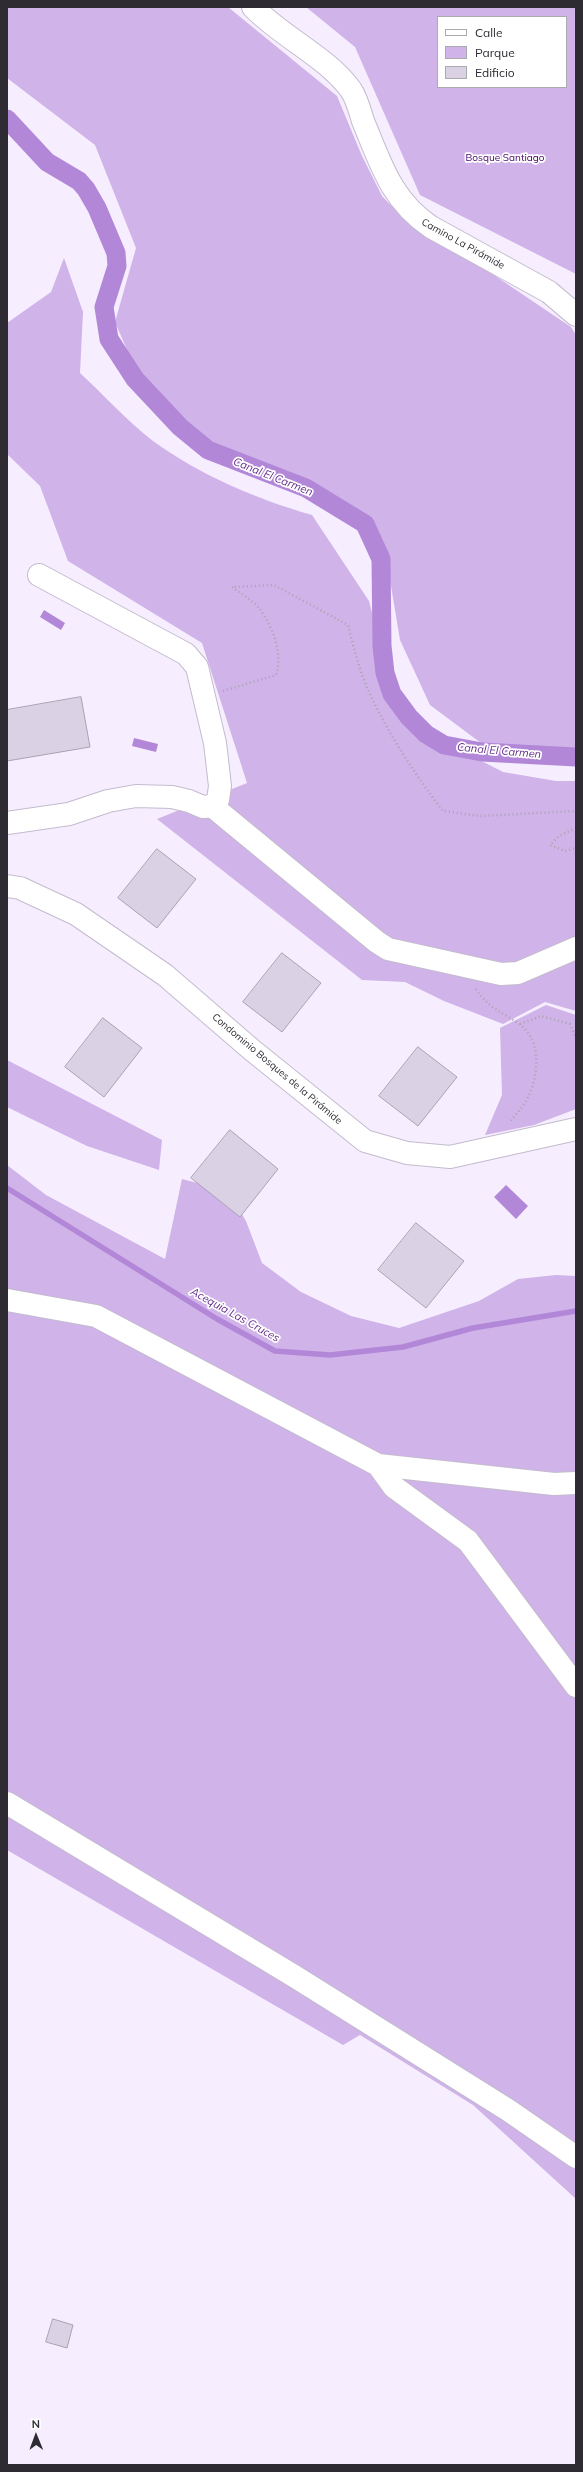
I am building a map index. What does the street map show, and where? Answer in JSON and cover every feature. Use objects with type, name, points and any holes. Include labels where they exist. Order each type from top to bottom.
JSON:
[{"type":"street","name":"Camino La Pirámide","points":[[253,7],[276,29],[336,75],[351,91],[384,174],[413,215],[431,227],[549,292],[576,315]]},
{"type":"street","points":[[7,823],[70,814],[108,801],[136,796],[172,797],[189,801],[202,807],[212,806],[218,800],[219,772],[215,743],[197,667],[186,654],[39,574]]},
{"type":"street","points":[[212,806],[377,942],[388,949],[501,974],[518,973],[576,948]]},
{"type":"street","name":"Condominio Bosques de la Pirámide","points":[[7,886],[20,888],[76,914],[165,975],[252,1050],[365,1141],[407,1152],[450,1157],[576,1129]]},
{"type":"street","points":[[7,1300],[96,1316],[378,1465],[554,1484],[576,1483]]},
{"type":"street","points":[[378,1465],[394,1487],[468,1541],[576,1686]]},
{"type":"street","points":[[7,1803],[294,1976],[508,2110],[576,2157]]},
{"type":"path","points":[[220,692],[276,675],[280,663],[276,640],[258,608],[232,586],[274,586],[348,625],[361,672],[392,738],[414,768],[422,785],[443,811],[480,816],[576,811]]},
{"type":"path","points":[[576,828],[559,836],[550,845],[565,851],[576,848]]},
{"type":"path","points":[[461,965],[485,1003],[520,1024],[532,1039],[536,1062],[534,1082],[528,1099],[509,1124]]},
{"type":"path","points":[[520,1024],[541,1016],[570,1024],[576,1038]]},
{"type":"green space","points":[[7,7],[228,7],[337,96],[362,156],[382,196],[404,219],[427,230],[571,327],[576,335],[576,753],[485,746],[430,705],[400,640],[386,556],[349,518],[295,486],[224,461],[155,399],[131,359],[115,322],[136,248],[95,145],[7,78]]},
{"type":"green space","name":"Bosque Santiago","points":[[306,7],[576,7],[576,274],[420,195],[355,47]]},
{"type":"green space","points":[[64,258],[83,312],[80,373],[134,425],[153,441],[190,465],[249,494],[312,515],[369,601],[378,636],[377,653],[414,714],[456,748],[503,772],[556,781],[576,781],[576,1011],[545,1002],[503,1024],[444,1001],[405,982],[362,980],[157,819],[247,783],[202,643],[68,561],[40,486],[7,454],[7,323],[51,292]]},
{"type":"green space","points":[[546,1005],[576,1015],[576,1109],[534,1125],[485,1135],[502,1095],[500,1028]]},
{"type":"green space","points":[[7,1060],[162,1140],[159,1170],[87,1146],[7,1107]]},
{"type":"green space","points":[[7,1165],[46,1195],[165,1259],[182,1179],[228,1191],[246,1221],[262,1263],[301,1292],[351,1316],[399,1328],[479,1301],[518,1279],[556,1275],[576,1276],[576,2199],[473,2105],[360,2035],[343,2045],[7,1850]]},
{"type":"shaded area","points":[[44,610],[65,623],[61,630],[40,617]]},
{"type":"shaded area","points":[[134,738],[158,744],[156,752],[132,746]]},
{"type":"shaded area","points":[[506,1185],[528,1206],[516,1219],[494,1197]]},
{"type":"building","points":[[81,697],[90,747],[7,761],[7,710]]},
{"type":"building","points":[[157,849],[196,879],[157,928],[118,898]]},
{"type":"building","points":[[282,953],[321,983],[282,1032],[243,1002]]},
{"type":"building","points":[[103,1018],[142,1048],[104,1097],[65,1067]]},
{"type":"building","points":[[418,1047],[457,1077],[418,1126],[379,1096]]},
{"type":"building","points":[[230,1130],[278,1169],[240,1217],[191,1178]]},
{"type":"building","points":[[416,1223],[464,1261],[426,1308],[378,1270]]},
{"type":"building","points":[[53,2319],[73,2325],[67,2348],[46,2342]]},
{"type":"waterway","name":"Canal El Carmen","points":[[7,119],[47,162],[79,181],[86,189],[97,208],[116,253],[117,266],[104,307],[109,339],[135,379],[180,427],[208,450],[306,488],[365,524],[381,559],[382,646],[385,673],[392,694],[409,717],[426,734],[444,745],[482,752],[576,757]]},
{"type":"waterway","name":"Acequia Las Cruces","points":[[7,1188],[217,1319],[275,1351],[330,1355],[403,1347],[473,1328],[576,1311]]}]
